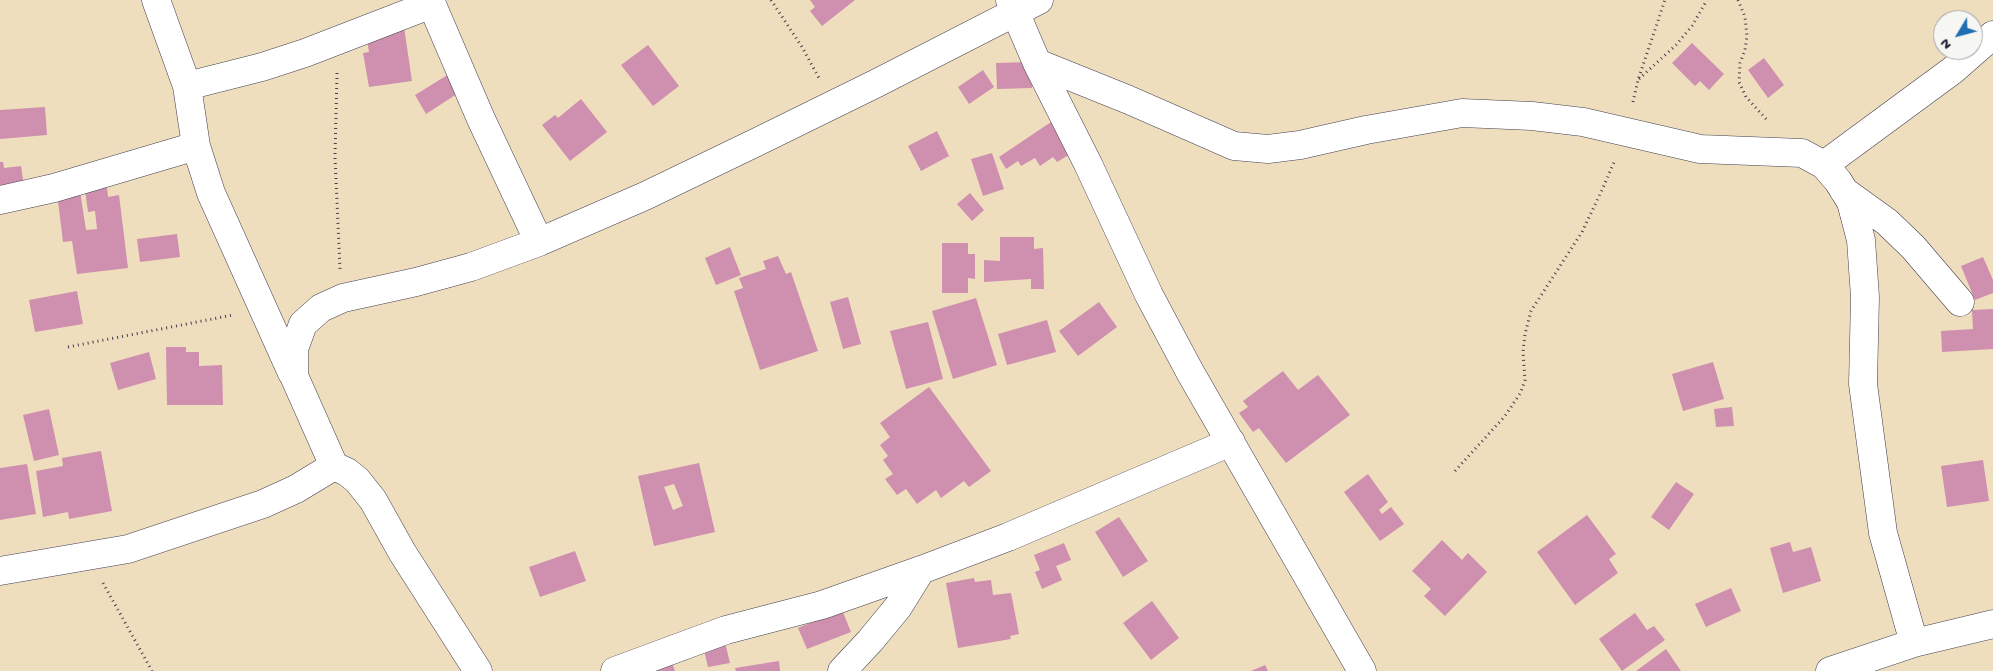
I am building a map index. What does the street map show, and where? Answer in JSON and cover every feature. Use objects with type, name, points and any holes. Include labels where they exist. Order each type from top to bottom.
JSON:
[{"type":"street","points":[[156,0],[187,86],[196,146],[211,193],[266,311],[334,466],[347,472],[357,480],[373,500],[402,552],[478,671]]},
{"type":"street","points":[[294,376],[294,349],[304,324],[321,308],[343,298],[472,267],[539,242],[645,196],[834,105],[1013,6],[1039,0]]},
{"type":"street","points":[[187,86],[262,67],[338,41],[431,2],[481,119],[539,242]]},
{"type":"street","points":[[1013,6],[1037,63],[1088,164],[1149,295],[1278,528],[1362,671]]},
{"type":"street","points":[[1037,63],[1147,107],[1234,146],[1268,149],[1300,145],[1366,130],[1462,113],[1532,116],[1575,121],[1700,149],[1813,159],[1953,70],[1993,35]]},
{"type":"street","points":[[0,200],[54,188],[196,146]]},
{"type":"street","points":[[1813,159],[1844,191],[1851,202],[1861,240],[1865,297],[1863,384],[1882,533],[1914,643]]},
{"type":"street","points":[[1844,191],[1867,206],[1913,246],[1960,302]]},
{"type":"street","points":[[615,671],[726,630],[822,605],[920,570],[1008,537],[1230,442]]},
{"type":"street","points":[[0,571],[87,557],[128,548],[263,504],[296,489],[334,466]]},
{"type":"street","points":[[842,671],[898,607],[920,570]]},
{"type":"street","points":[[1830,671],[1914,643],[1993,624]]},
{"type":"path","points":[[771,0],[802,47],[834,105]]},
{"type":"path","points":[[1455,471],[1505,416],[1521,392],[1525,380],[1523,352],[1525,334],[1531,311],[1582,232],[1602,190],[1626,131],[1638,80],[1665,0]]},
{"type":"path","points":[[1638,80],[1676,45],[1692,26],[1707,0]]},
{"type":"path","points":[[1738,0],[1745,17],[1747,36],[1745,50],[1740,63],[1739,82],[1746,97],[1757,110],[1813,159]]},
{"type":"path","points":[[338,41],[335,156],[337,224],[343,298]]},
{"type":"path","points":[[68,347],[217,317],[266,311]]},
{"type":"path","points":[[87,557],[152,671]]},
{"type":"building","points":[[810,0],[855,0],[822,26],[810,11],[815,7]]},
{"type":"building","points":[[404,27],[412,81],[369,87],[363,53],[369,52],[366,33]]},
{"type":"building","points":[[1692,43],[1724,74],[1709,90],[1700,81],[1695,86],[1672,63]]},
{"type":"building","points":[[648,45],[679,86],[653,106],[621,65]]},
{"type":"building","points":[[1764,58],[1784,85],[1768,98],[1748,70]]},
{"type":"building","points":[[1031,62],[1032,88],[997,89],[996,63]]},
{"type":"building","points":[[983,70],[994,87],[969,104],[958,87]]},
{"type":"building","points":[[449,74],[460,92],[426,114],[415,95]]},
{"type":"building","points":[[581,99],[607,132],[570,161],[542,125],[555,115],[558,118]]},
{"type":"building","points":[[45,107],[47,135],[0,139],[0,110]]},
{"type":"building","points":[[1051,122],[1072,153],[1057,162],[1053,157],[1040,166],[1035,158],[1021,166],[1018,161],[1006,169],[999,157]]},
{"type":"building","points":[[937,131],[949,156],[921,171],[908,146]]},
{"type":"building","points":[[992,153],[1004,189],[983,196],[971,159]]},
{"type":"building","points":[[0,162],[3,162],[4,168],[21,166],[24,186],[0,188]]},
{"type":"building","points":[[107,187],[108,197],[119,195],[128,268],[77,274],[72,241],[63,242],[57,193],[80,191],[86,230],[97,229],[95,211],[88,212],[85,190]]},
{"type":"building","points":[[970,193],[984,210],[972,221],[957,204]]},
{"type":"building","points":[[177,234],[180,257],[140,262],[137,239]]},
{"type":"building","points":[[1000,237],[1034,237],[1034,249],[1043,248],[1044,289],[1031,289],[1031,279],[984,282],[984,260],[1000,261]]},
{"type":"building","points":[[942,243],[968,243],[968,254],[975,254],[975,279],[968,278],[968,293],[942,293]]},
{"type":"building","points":[[730,247],[741,275],[716,285],[705,258]]},
{"type":"building","points":[[778,256],[786,274],[791,272],[818,351],[760,370],[734,291],[743,288],[739,278],[766,269],[763,261]]},
{"type":"building","points":[[1983,257],[1993,280],[1993,293],[1975,300],[1961,266]]},
{"type":"building","points":[[77,291],[83,324],[35,332],[29,300]]},
{"type":"building","points":[[848,297],[861,344],[843,349],[830,302]]},
{"type":"building","points":[[976,298],[997,365],[953,379],[932,311]]},
{"type":"building","points":[[1099,302],[1117,327],[1078,356],[1059,331]]},
{"type":"building","points":[[1993,309],[1993,349],[1942,352],[1941,331],[1973,329],[1972,310]]},
{"type":"building","points":[[1047,320],[1056,352],[1007,365],[998,334]]},
{"type":"building","points":[[928,322],[943,379],[906,389],[890,331]]},
{"type":"building","points":[[166,347],[186,347],[186,352],[199,352],[199,366],[222,365],[223,405],[167,405]]},
{"type":"building","points":[[149,352],[156,379],[118,390],[110,363]]},
{"type":"building","points":[[1713,362],[1724,399],[1683,411],[1672,374]]},
{"type":"building","points":[[1283,371],[1298,390],[1318,375],[1350,415],[1286,463],[1259,428],[1253,432],[1239,413],[1248,407],[1243,401]]},
{"type":"building","points":[[929,387],[991,471],[969,487],[964,481],[941,498],[936,490],[917,504],[906,489],[897,495],[885,479],[893,474],[883,460],[888,456],[880,445],[890,437],[880,423]]},
{"type":"building","points":[[1732,407],[1734,426],[1716,427],[1714,409]]},
{"type":"building","points":[[49,409],[59,455],[34,461],[23,415]]},
{"type":"building","points":[[101,451],[112,511],[69,519],[68,512],[43,517],[36,471],[63,466],[62,458]]},
{"type":"building","points":[[1983,460],[1989,501],[1947,507],[1941,466]]},
{"type":"building","points":[[699,463],[715,532],[654,546],[638,476]],"holes":[[[674,484],[683,506],[673,510],[664,487]]]},
{"type":"building","points":[[27,464],[36,514],[0,520],[0,468]]},
{"type":"building","points":[[1368,474],[1388,502],[1379,510],[1382,514],[1391,507],[1404,524],[1380,541],[1344,492]]},
{"type":"building","points":[[1676,482],[1694,494],[1669,530],[1651,517]]},
{"type":"building","points":[[1587,515],[1616,554],[1609,559],[1618,573],[1575,605],[1537,552]]},
{"type":"building","points":[[1119,517],[1148,561],[1123,577],[1095,532]]},
{"type":"building","points":[[1442,540],[1462,560],[1468,553],[1487,572],[1445,616],[1424,596],[1431,589],[1412,571]]},
{"type":"building","points":[[1790,542],[1793,552],[1811,547],[1821,581],[1783,593],[1770,548]]},
{"type":"building","points":[[1064,543],[1071,560],[1056,566],[1062,580],[1042,589],[1035,572],[1040,570],[1034,555]]},
{"type":"building","points":[[575,551],[586,581],[540,597],[529,567]]},
{"type":"building","points":[[974,578],[975,582],[991,580],[993,595],[1011,593],[1019,634],[1010,636],[1011,639],[958,648],[946,583]]},
{"type":"building","points":[[1731,588],[1741,611],[1706,627],[1695,604]]},
{"type":"building","points":[[1152,601],[1179,638],[1151,660],[1123,623]]},
{"type":"building","points":[[842,610],[851,632],[807,649],[798,628]]},
{"type":"building","points":[[1635,613],[1647,630],[1654,626],[1665,640],[1622,671],[1599,639]]},
{"type":"building","points":[[724,638],[730,663],[708,667],[702,642]]},
{"type":"building","points":[[1666,649],[1681,671],[1636,671]]},
{"type":"building","points":[[779,661],[780,671],[736,671],[735,668]]},
{"type":"building","points":[[672,663],[675,671],[650,671]]},
{"type":"building","points":[[1265,665],[1268,671],[1251,671]]}]
